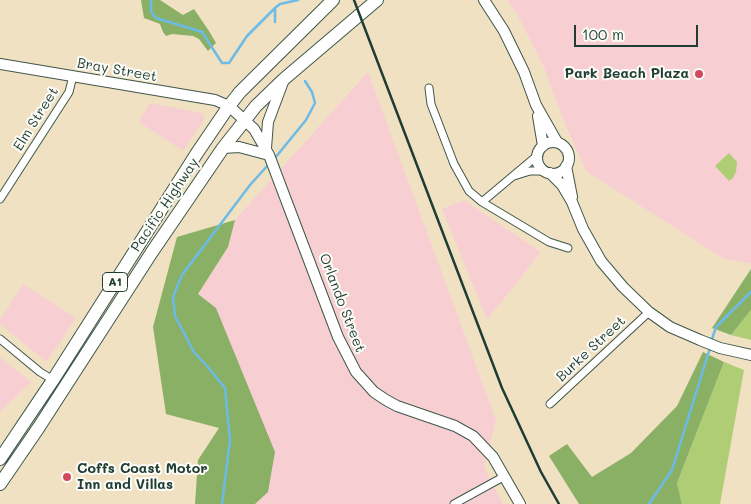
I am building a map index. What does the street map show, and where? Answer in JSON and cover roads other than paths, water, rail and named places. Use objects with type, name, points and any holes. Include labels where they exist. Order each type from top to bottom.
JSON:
[{"type":"highway","name":"Pacific Highway","points":[[0,459],[53,380],[192,161],[240,92],[332,0]]},
{"type":"highway","name":"Pacific Highway","points":[[0,484],[65,388],[204,173],[223,148],[256,106],[284,79],[377,0]]},
{"type":"street","points":[[484,0],[504,31],[524,72],[536,105],[557,142]]},
{"type":"street","name":"Bray Street","points":[[0,64],[215,100],[230,106]]},
{"type":"street","name":"Elm Street","points":[[1,196],[69,92],[73,76]]},
{"type":"street","points":[[223,148],[239,146],[268,152],[268,122],[284,79]]},
{"type":"street","points":[[429,88],[431,104],[454,164],[469,191],[482,202],[549,242],[568,248]]},
{"type":"street","points":[[536,105],[540,150],[539,164],[562,185],[601,261],[649,312],[670,327],[720,348],[751,354]]},
{"type":"street","name":"Orlando Street","points":[[230,106],[256,132],[268,152],[338,336],[356,372],[374,392],[386,400],[397,406],[455,426],[473,436],[493,457],[520,504]]},
{"type":"street","points":[[482,202],[547,143],[557,142],[562,144],[568,152],[569,157],[566,166],[572,202]]},
{"type":"street","points":[[510,178],[530,171],[559,172],[566,166]]},
{"type":"street","name":"Burke Street","points":[[550,404],[649,312]]},
{"type":"street","points":[[0,339],[65,388]]},
{"type":"street","points":[[454,504],[505,476]]},
{"type":"waterway","points":[[151,0],[151,12],[156,18],[202,32],[222,63],[229,63],[247,36],[275,8]]},
{"type":"waterway","points":[[275,22],[275,8],[280,4],[298,0]]},
{"type":"waterway","points":[[275,158],[306,120],[315,103],[312,92],[305,81]]},
{"type":"waterway","points":[[222,504],[230,440],[225,388],[194,352],[175,316],[173,297],[182,275],[250,185],[269,164]]},
{"type":"waterway","points":[[711,342],[716,327],[751,292]]},
{"type":"waterway","points":[[649,504],[672,470],[710,348]]},
{"type":"railway","points":[[354,0],[502,388],[541,472],[559,504]]},
{"type":"place","name":"Park Beach Plaza","points":[[699,74]]},
{"type":"place","name":"Coffs Coast Motor Inn and Villas","points":[[67,477]]}]
